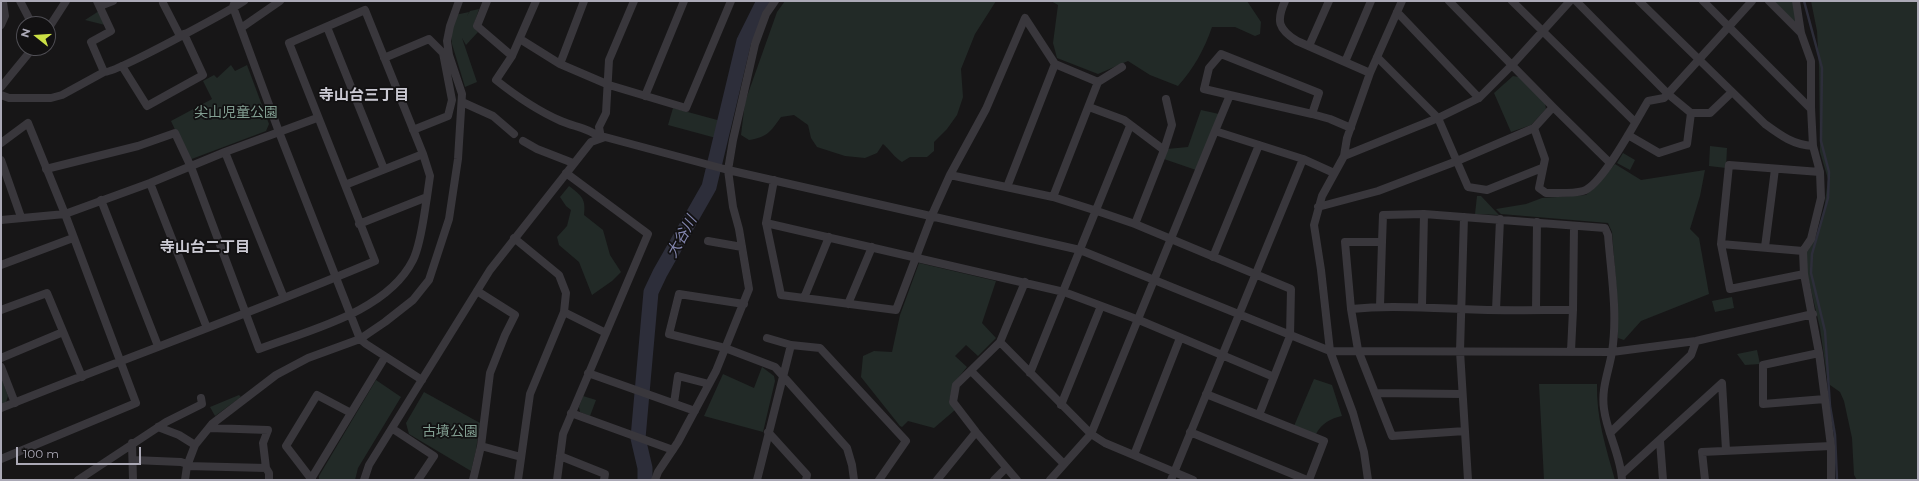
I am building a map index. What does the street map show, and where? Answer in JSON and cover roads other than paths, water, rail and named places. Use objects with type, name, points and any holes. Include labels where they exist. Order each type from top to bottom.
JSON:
[{"type":"street","points":[[20,1],[28,16]]},
{"type":"street","points":[[56,17],[66,1]]},
{"type":"street","points":[[104,72],[91,42],[111,31],[98,4],[113,1]]},
{"type":"street","points":[[1,95],[9,98],[51,98],[62,95],[104,72],[108,72],[122,66],[182,35],[234,4],[244,1]]},
{"type":"street","points":[[241,28],[280,1]]},
{"type":"street","points":[[184,480],[187,465],[195,445],[210,428],[276,375],[308,358],[360,338],[413,300],[430,280],[449,219],[458,159],[462,94],[449,55],[447,41],[450,26],[459,1]]},
{"type":"street","points":[[487,1],[477,26],[512,56]]},
{"type":"street","points":[[536,1],[512,56],[496,80],[545,113],[562,122],[593,131],[600,138]]},
{"type":"street","points":[[560,64],[584,1]]},
{"type":"street","points":[[600,138],[600,127],[606,112],[609,85],[609,60],[634,1]]},
{"type":"street","points":[[645,96],[684,1]]},
{"type":"street","points":[[520,39],[560,64],[609,85],[686,108],[731,1]]},
{"type":"street","points":[[655,480],[658,472],[673,450],[709,384],[749,290],[742,247],[724,169],[755,44],[766,14],[775,1]]},
{"type":"street","points":[[1285,1],[1280,12],[1281,27],[1288,35],[1370,73]]},
{"type":"street","points":[[1309,46],[1329,1]]},
{"type":"street","points":[[1344,62],[1371,1]]},
{"type":"street","points":[[1368,480],[1364,452],[1353,413],[1330,351],[1321,270],[1314,225],[1318,207],[1344,156],[1351,128],[1370,73],[1402,1]]},
{"type":"street","points":[[1449,1],[1610,163]]},
{"type":"street","points":[[1512,1],[1635,122]]},
{"type":"street","points":[[1344,156],[1438,118],[1479,98],[1512,65],[1570,1]]},
{"type":"street","points":[[1576,1],[1668,94],[1692,113],[1710,113],[1732,92]]},
{"type":"street","points":[[1639,1],[1765,124],[1786,139],[1802,145],[1813,146]]},
{"type":"street","points":[[1703,1],[1811,109]]},
{"type":"street","points":[[1534,128],[1544,159],[1540,188],[1546,193],[1582,191],[1592,186],[1610,163],[1648,101],[1664,98],[1752,1]]},
{"type":"street","points":[[1769,1],[1801,33]]},
{"type":"street","points":[[1796,1],[1801,33],[1811,61],[1813,146],[1820,172],[1821,198],[1811,238],[1803,251],[1804,274],[1813,314],[1819,353],[1831,446],[1831,480]]},
{"type":"street","points":[[1,25],[5,16],[4,2]]},
{"type":"street","points":[[122,66],[147,106],[203,75],[163,3]]},
{"type":"street","points":[[234,4],[241,28],[279,132],[360,338],[385,357],[422,380]]},
{"type":"street","points":[[1,408],[82,377],[121,360],[245,314],[375,261],[359,224],[346,185],[317,118],[289,44],[365,10],[430,176],[414,259],[403,276],[384,294],[351,315],[259,349],[245,314],[190,167],[175,133],[138,146],[46,169]]},
{"type":"street","points":[[1397,12],[1479,98]]},
{"type":"street","points":[[774,180],[766,223],[781,295],[896,310],[932,215],[950,175],[986,109],[1025,18],[1055,64],[1098,82]]},
{"type":"street","points":[[327,27],[384,169]]},
{"type":"street","points":[[384,58],[429,39],[443,53],[452,100],[448,116],[413,130]]},
{"type":"street","points":[[1312,114],[1319,93],[1221,54],[1209,68],[1204,89],[1312,114],[1330,119],[1351,128]]},
{"type":"street","points":[[1,87],[26,56]]},
{"type":"street","points":[[1377,57],[1438,118],[1468,187],[1487,190],[1542,168]]},
{"type":"street","points":[[1006,187],[1055,64]]},
{"type":"street","points":[[1053,197],[1098,82],[1122,67]]},
{"type":"street","points":[[1050,480],[1091,434],[1230,95]]},
{"type":"street","points":[[1135,224],[1164,150],[1172,125],[1166,99]]},
{"type":"street","points":[[462,102],[493,116],[514,134]]},
{"type":"street","points":[[1089,107],[1124,120],[1164,150]]},
{"type":"street","points":[[1318,207],[1378,192],[1457,162],[1534,128],[1553,107]]},
{"type":"street","points":[[1628,135],[1659,153],[1687,144],[1692,113]]},
{"type":"street","points":[[1,220],[65,214],[150,183],[225,152],[317,118]]},
{"type":"street","points":[[1,143],[28,123],[65,214],[136,403],[1,459]]},
{"type":"street","points":[[1030,373],[1097,211],[1130,126]]},
{"type":"street","points":[[1215,131],[1303,159],[1334,173]]},
{"type":"street","points":[[364,480],[369,465],[393,429],[490,270],[573,163],[591,142],[600,138],[609,138],[724,169],[932,215],[1080,250],[1330,351],[1612,352],[1653,348],[1696,341],[1813,314]]},
{"type":"street","points":[[523,141],[573,163]]},
{"type":"street","points":[[1214,257],[1259,145]]},
{"type":"street","points":[[225,152],[284,298]]},
{"type":"street","points":[[346,185],[422,154]]},
{"type":"street","points":[[1172,476],[1303,159]]},
{"type":"street","points":[[1,160],[21,217]]},
{"type":"street","points":[[1804,274],[1730,289],[1721,244],[1729,165],[1820,172]]},
{"type":"street","points":[[1764,246],[1775,169]]},
{"type":"street","points":[[557,480],[563,434],[588,372],[648,234],[566,173]]},
{"type":"street","points":[[950,175],[1053,197],[1097,211],[1135,224],[1291,289],[1290,336],[1259,415]]},
{"type":"street","points":[[150,183],[207,328]]},
{"type":"street","points":[[359,224],[427,197]]},
{"type":"street","points":[[101,200],[158,346]]},
{"type":"street","points":[[1422,306],[1424,214]]},
{"type":"street","points":[[1380,306],[1383,215],[1424,214],[1605,228],[1608,235],[1613,300],[1612,352],[1604,384],[1604,408],[1622,477],[1722,383],[1726,450]]},
{"type":"street","points":[[1464,217],[1460,351],[1468,480]]},
{"type":"street","points":[[1496,310],[1500,219]]},
{"type":"street","points":[[1536,310],[1537,222]]},
{"type":"street","points":[[766,223],[1064,292],[1139,320],[1274,376]]},
{"type":"street","points":[[1571,351],[1574,226]]},
{"type":"street","points":[[1,265],[73,238]]},
{"type":"street","points":[[514,238],[559,275],[566,293],[564,312],[530,394],[518,480]]},
{"type":"street","points":[[804,298],[829,238]]},
{"type":"street","points":[[708,241],[742,247]]},
{"type":"street","points":[[1382,242],[1345,242],[1351,309],[1358,350],[1392,436],[1465,431]]},
{"type":"street","points":[[1721,244],[1764,246],[1803,251]]},
{"type":"street","points":[[848,304],[872,247]]},
{"type":"street","points":[[1017,480],[976,432],[953,402],[956,385],[1000,342],[1025,282]]},
{"type":"street","points":[[472,480],[481,446],[490,373],[505,335],[515,315],[477,291]]},
{"type":"street","points":[[1,310],[47,293],[82,377]]},
{"type":"street","points":[[744,304],[679,294],[669,334],[725,348],[775,367],[847,448],[852,465],[854,480]]},
{"type":"street","points":[[1061,405],[1101,306]]},
{"type":"street","points":[[1351,309],[1380,306],[1422,306],[1496,310],[1573,310]]},
{"type":"street","points":[[564,312],[606,333]]},
{"type":"street","points":[[1,358],[63,332]]},
{"type":"street","points":[[767,338],[791,345],[820,348],[906,441],[879,480]]},
{"type":"street","points":[[1134,455],[1180,338]]},
{"type":"street","points":[[1610,433],[1691,355],[1696,341]]},
{"type":"street","points":[[1000,342],[1091,434],[1105,443],[1134,455],[1172,476],[1193,480]]},
{"type":"street","points":[[757,480],[791,345]]},
{"type":"street","points":[[1819,353],[1763,365],[1764,404],[1825,399]]},
{"type":"street","points":[[351,413],[317,395],[286,446],[312,480],[385,357]]},
{"type":"street","points":[[1,366],[15,403]]},
{"type":"street","points":[[970,370],[1064,464]]},
{"type":"street","points":[[588,372],[695,411]]},
{"type":"street","points":[[674,403],[678,376],[709,384]]},
{"type":"street","points":[[1375,393],[1462,394]]},
{"type":"street","points":[[1190,432],[1308,480],[1324,441],[1206,394]]},
{"type":"street","points":[[78,480],[158,427],[202,404],[201,398]]},
{"type":"street","points":[[571,413],[673,450]]},
{"type":"street","points":[[158,427],[179,435],[195,445]]},
{"type":"street","points":[[210,428],[268,430],[262,444],[266,468],[269,473],[269,480]]},
{"type":"street","points":[[393,429],[434,456],[418,480]]},
{"type":"street","points":[[768,432],[807,475],[806,480]]},
{"type":"street","points":[[937,480],[976,432]]},
{"type":"street","points":[[1660,441],[1663,480]]},
{"type":"street","points":[[132,443],[133,480]]},
{"type":"street","points":[[481,446],[521,457]]},
{"type":"street","points":[[1705,480],[1702,452],[1831,446]]},
{"type":"street","points":[[560,456],[605,474],[604,480]]},
{"type":"street","points":[[133,460],[181,462],[187,465],[266,468]]},
{"type":"street","points":[[994,480],[1006,468]]},
{"type":"waterway","name":"大谷川","points":[[645,480],[645,468],[638,438],[651,292],[660,273],[709,187],[744,41],[764,1]]},
{"type":"waterway","points":[[1804,1],[1822,68],[1821,141],[1829,172],[1828,198],[1812,254],[1811,273],[1825,331],[1830,406],[1835,435],[1837,480]]},
{"type":"district","name":"寺山台三丁目","points":[[364,96]]},
{"type":"district","name":"寺山台二丁目","points":[[205,248]]},
{"type":"park label","name":"尖山児童公園","points":[[236,113]]},
{"type":"park label","name":"古墳公園","points":[[450,432]]}]
